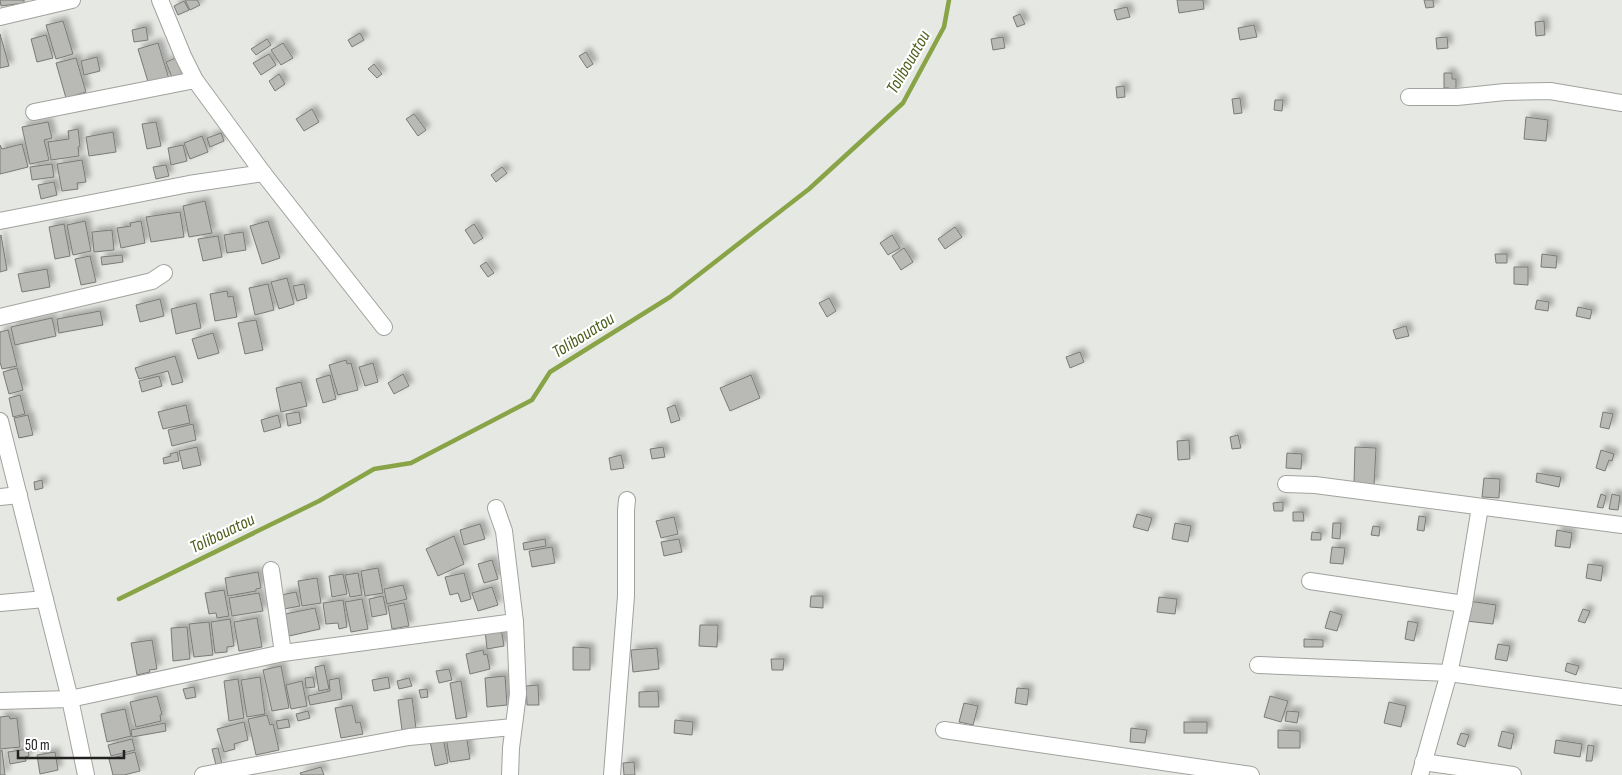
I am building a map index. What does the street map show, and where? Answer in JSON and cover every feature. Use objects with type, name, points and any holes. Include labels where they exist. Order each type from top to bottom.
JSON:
[{"type":"street","points":[[0,17],[72,0]]},
{"type":"street","points":[[160,0],[195,80],[263,172],[384,326]]},
{"type":"street","points":[[34,112],[195,80]]},
{"type":"street","points":[[1408,98],[1550,91],[1622,103]]},
{"type":"street","points":[[0,221],[189,184],[263,172]]},
{"type":"street","points":[[0,317],[152,281],[164,273]]},
{"type":"street","points":[[0,421],[70,699],[86,775]]},
{"type":"street","points":[[1286,484],[1315,485],[1622,525]]},
{"type":"street","points":[[0,497],[19,495]]},
{"type":"street","points":[[612,775],[626,596],[626,510],[628,500]]},
{"type":"street","points":[[1480,507],[1464,604],[1449,673],[1422,769],[1512,775]]},
{"type":"street","points":[[496,508],[504,531],[515,622],[518,694],[510,775]]},
{"type":"street","points":[[271,570],[283,653]]},
{"type":"street","points":[[1310,581],[1464,604]]},
{"type":"street","points":[[0,602],[44,599]]},
{"type":"street","points":[[0,701],[70,699],[283,653],[515,622]]},
{"type":"street","points":[[1258,665],[1449,673],[1622,697]]},
{"type":"street","points":[[203,775],[409,737],[514,727]]},
{"type":"street","points":[[944,730],[1251,775]]},
{"type":"building","points":[[0,0],[24,0],[24,3],[1,6]]},
{"type":"building","points":[[185,0],[197,0],[200,5],[190,10]]},
{"type":"building","points":[[1177,0],[1203,0],[1204,9],[1179,13]]},
{"type":"building","points":[[1424,0],[1433,0],[1434,7],[1426,8]]},
{"type":"building","points":[[184,1],[189,10],[178,15],[174,6]]},
{"type":"building","points":[[1127,7],[1130,17],[1117,20],[1114,10]]},
{"type":"building","points":[[1020,14],[1025,24],[1017,27],[1013,17]]},
{"type":"building","points":[[63,21],[73,54],[56,59],[46,25]]},
{"type":"building","points":[[1544,21],[1545,35],[1536,36],[1535,22]]},
{"type":"building","points":[[1254,25],[1257,37],[1240,40],[1238,28]]},
{"type":"building","points":[[146,27],[148,40],[134,42],[132,30]]},
{"type":"building","points":[[360,33],[364,40],[352,47],[348,40]]},
{"type":"building","points":[[0,34],[9,66],[0,68]]},
{"type":"building","points":[[46,35],[53,58],[37,62],[31,39]]},
{"type":"building","points":[[1003,37],[1005,48],[993,50],[991,39]]},
{"type":"building","points":[[1447,37],[1448,48],[1437,49],[1436,38]]},
{"type":"building","points":[[267,39],[271,45],[256,55],[251,49]]},
{"type":"building","points":[[158,43],[169,79],[149,85],[138,49]]},
{"type":"building","points":[[283,43],[293,58],[281,65],[271,50]]},
{"type":"building","points":[[586,52],[593,64],[587,68],[579,56]]},
{"type":"building","points":[[269,54],[276,65],[261,75],[253,63]]},
{"type":"building","points":[[97,57],[100,71],[84,75],[81,61]]},
{"type":"building","points":[[76,58],[86,92],[66,98],[56,63]]},
{"type":"building","points":[[176,58],[183,76],[173,80],[166,62]]},
{"type":"building","points":[[374,64],[382,74],[377,78],[368,69]]},
{"type":"building","points":[[1444,73],[1452,73],[1452,79],[1456,79],[1456,93],[1449,93],[1449,88],[1444,88]]},
{"type":"building","points":[[279,74],[285,84],[275,91],[269,81]]},
{"type":"building","points":[[1124,86],[1125,97],[1117,98],[1116,87]]},
{"type":"building","points":[[1240,98],[1242,113],[1234,114],[1232,99]]},
{"type":"building","points":[[1275,100],[1283,100],[1282,111],[1274,110]]},
{"type":"building","points":[[312,109],[319,122],[304,131],[296,119]]},
{"type":"building","points":[[414,114],[426,130],[418,136],[406,119]]},
{"type":"building","points":[[1526,117],[1548,120],[1546,141],[1524,139]]},
{"type":"building","points":[[48,122],[52,138],[44,140],[49,160],[30,164],[22,127]]},
{"type":"building","points":[[156,122],[161,146],[147,149],[142,124]]},
{"type":"building","points":[[78,129],[79,156],[51,160],[48,142],[69,139],[68,131]]},
{"type":"building","points":[[113,132],[116,152],[89,156],[86,137]]},
{"type":"building","points":[[221,133],[224,141],[210,147],[207,138]]},
{"type":"building","points":[[202,136],[208,152],[190,159],[184,143]]},
{"type":"building","points":[[22,144],[28,167],[0,174],[0,145],[2,149]]},
{"type":"building","points":[[183,145],[187,161],[171,165],[168,148]]},
{"type":"building","points":[[82,160],[86,182],[77,183],[78,189],[62,191],[57,164]]},
{"type":"building","points":[[52,164],[54,177],[32,180],[30,167]]},
{"type":"building","points":[[166,165],[169,176],[156,179],[153,167]]},
{"type":"building","points":[[502,167],[507,173],[496,182],[491,175]]},
{"type":"building","points":[[54,182],[57,195],[41,199],[38,185]]},
{"type":"building","points":[[205,201],[212,233],[189,237],[183,206]]},
{"type":"building","points":[[180,212],[184,237],[151,242],[146,217]]},
{"type":"building","points":[[85,221],[91,251],[73,255],[67,225]]},
{"type":"building","points":[[141,221],[145,243],[121,248],[117,228],[131,226],[130,223]]},
{"type":"building","points":[[268,221],[280,258],[262,264],[250,226]]},
{"type":"building","points":[[64,224],[70,256],[55,259],[49,227]]},
{"type":"building","points":[[474,224],[483,238],[474,244],[465,230]]},
{"type":"building","points":[[955,227],[962,237],[945,249],[938,239]]},
{"type":"building","points":[[112,230],[114,250],[94,252],[92,232]]},
{"type":"building","points":[[243,232],[246,250],[227,253],[224,235]]},
{"type":"building","points":[[892,235],[900,248],[888,255],[880,243]]},
{"type":"building","points":[[0,236],[7,270],[0,272]]},
{"type":"building","points":[[218,236],[222,257],[203,261],[198,239]]},
{"type":"building","points":[[904,248],[913,262],[901,270],[892,256]]},
{"type":"building","points":[[1495,254],[1507,254],[1507,263],[1496,263]]},
{"type":"building","points":[[1542,254],[1557,256],[1556,268],[1541,267]]},
{"type":"building","points":[[122,255],[123,262],[102,265],[101,257]]},
{"type":"building","points":[[90,256],[96,282],[81,285],[75,259]]},
{"type":"building","points":[[486,262],[494,273],[488,277],[480,266]]},
{"type":"building","points":[[1514,267],[1528,267],[1528,285],[1514,284]]},
{"type":"building","points":[[47,269],[50,287],[22,292],[18,274]]},
{"type":"building","points":[[287,278],[294,304],[279,309],[271,282]]},
{"type":"building","points":[[268,284],[274,310],[255,315],[249,288]]},
{"type":"building","points":[[304,284],[307,298],[297,301],[293,286]]},
{"type":"building","points":[[227,291],[228,297],[233,296],[237,317],[215,321],[210,294]]},
{"type":"building","points":[[829,298],[836,311],[827,317],[819,303]]},
{"type":"building","points":[[160,299],[164,316],[140,322],[136,305]]},
{"type":"building","points":[[1537,300],[1549,302],[1548,311],[1535,309]]},
{"type":"building","points":[[196,303],[201,328],[176,334],[171,309]]},
{"type":"building","points":[[1578,307],[1592,310],[1590,319],[1576,316]]},
{"type":"building","points":[[100,311],[103,325],[59,333],[57,319]]},
{"type":"building","points":[[52,318],[56,336],[15,345],[11,327]]},
{"type":"building","points":[[256,320],[263,350],[245,354],[238,323]]},
{"type":"building","points":[[1406,326],[1409,336],[1396,339],[1393,330]]},
{"type":"building","points":[[8,330],[17,366],[2,369],[0,362],[0,332]]},
{"type":"building","points":[[213,333],[219,353],[198,359],[192,339]]},
{"type":"building","points":[[1080,352],[1084,362],[1070,368],[1066,357]]},
{"type":"building","points":[[175,356],[183,382],[172,385],[168,371],[139,379],[135,368]]},
{"type":"building","points":[[346,360],[347,364],[351,363],[358,390],[338,395],[329,365]]},
{"type":"building","points":[[373,363],[378,382],[365,386],[359,367]]},
{"type":"building","points":[[17,368],[23,390],[9,394],[3,372]]},
{"type":"building","points":[[403,374],[409,386],[394,394],[388,383]]},
{"type":"building","points":[[330,375],[336,399],[323,403],[316,379]]},
{"type":"building","points":[[751,375],[760,398],[730,411],[720,388]]},
{"type":"building","points":[[159,376],[162,386],[142,392],[139,381]]},
{"type":"building","points":[[301,382],[307,406],[281,412],[276,388]]},
{"type":"building","points":[[20,395],[25,414],[13,417],[9,398]]},
{"type":"building","points":[[186,405],[190,423],[163,429],[158,412]]},
{"type":"building","points":[[675,405],[680,420],[671,423],[667,408]]},
{"type":"building","points":[[299,412],[301,423],[288,426],[286,414]]},
{"type":"building","points":[[1603,412],[1613,414],[1609,429],[1600,427]]},
{"type":"building","points":[[28,415],[33,435],[19,438],[14,418]]},
{"type":"building","points":[[278,415],[281,427],[264,432],[261,420]]},
{"type":"building","points":[[193,424],[196,440],[172,446],[168,430]]},
{"type":"building","points":[[1238,435],[1241,448],[1232,449],[1230,437]]},
{"type":"building","points":[[1189,440],[1190,459],[1178,460],[1177,441]]},
{"type":"building","points":[[197,447],[201,465],[183,469],[179,451]]},
{"type":"building","points":[[663,447],[665,457],[652,459],[650,449]]},
{"type":"building","points":[[1355,447],[1376,448],[1374,485],[1354,484]]},
{"type":"building","points":[[1601,450],[1614,454],[1612,461],[1609,460],[1605,471],[1596,468]]},
{"type":"building","points":[[177,452],[179,461],[164,464],[163,458]]},
{"type":"building","points":[[1287,453],[1302,454],[1301,469],[1286,468]]},
{"type":"building","points":[[621,455],[624,468],[611,470],[609,458]]},
{"type":"building","points":[[1537,473],[1561,477],[1559,487],[1536,482]]},
{"type":"building","points":[[1484,478],[1500,479],[1499,498],[1482,497]]},
{"type":"building","points":[[42,480],[43,488],[35,490],[34,482]]},
{"type":"building","points":[[1601,494],[1606,496],[1603,508],[1597,507]]},
{"type":"building","points":[[1612,494],[1620,496],[1618,510],[1609,509]]},
{"type":"building","points":[[1283,502],[1283,511],[1274,511],[1273,503]]},
{"type":"building","points":[[1293,512],[1303,512],[1304,521],[1293,521]]},
{"type":"building","points":[[1137,514],[1152,518],[1148,531],[1133,527]]},
{"type":"building","points":[[1419,516],[1426,517],[1424,531],[1417,530]]},
{"type":"building","points":[[674,517],[678,534],[661,538],[656,521]]},
{"type":"building","points":[[1175,523],[1191,526],[1188,542],[1172,539]]},
{"type":"building","points":[[1333,523],[1341,523],[1340,539],[1332,538]]},
{"type":"building","points":[[480,524],[485,539],[464,545],[460,530]]},
{"type":"building","points":[[1373,526],[1380,527],[1379,536],[1371,535]]},
{"type":"building","points":[[1557,530],[1572,533],[1570,548],[1555,546]]},
{"type":"building","points":[[1312,532],[1321,533],[1321,540],[1311,540]]},
{"type":"building","points":[[454,536],[464,564],[438,576],[426,549]]},
{"type":"building","points":[[545,539],[546,546],[524,550],[523,543]]},
{"type":"building","points":[[679,539],[682,552],[664,556],[661,542]]},
{"type":"building","points":[[552,547],[555,563],[532,567],[529,551]]},
{"type":"building","points":[[1332,547],[1345,548],[1343,564],[1330,563]]},
{"type":"building","points":[[492,560],[498,579],[484,583],[478,564]]},
{"type":"building","points":[[1588,564],[1603,566],[1601,581],[1586,578]]},
{"type":"building","points":[[378,568],[383,593],[365,596],[361,571]]},
{"type":"building","points":[[258,572],[261,588],[256,589],[256,591],[228,596],[225,578]]},
{"type":"building","points":[[358,573],[362,595],[350,597],[345,575]]},
{"type":"building","points":[[464,573],[471,599],[461,602],[458,593],[450,595],[445,577]]},
{"type":"building","points":[[343,574],[347,594],[332,597],[329,576]]},
{"type":"building","points":[[317,578],[321,603],[302,606],[298,581]]},
{"type":"building","points":[[403,585],[407,599],[387,604],[384,589]]},
{"type":"building","points":[[492,587],[498,605],[478,611],[472,593]]},
{"type":"building","points":[[224,590],[229,616],[217,618],[216,613],[209,614],[205,593]]},
{"type":"building","points":[[296,592],[300,606],[284,609],[281,595]]},
{"type":"building","points":[[259,593],[263,611],[232,616],[229,598]]},
{"type":"building","points":[[383,596],[387,614],[372,617],[369,599]]},
{"type":"building","points":[[811,596],[823,596],[823,608],[810,607]]},
{"type":"building","points":[[1159,597],[1177,599],[1175,614],[1157,612]]},
{"type":"building","points":[[362,599],[368,629],[351,632],[345,602]]},
{"type":"building","points":[[343,600],[347,627],[339,629],[338,623],[326,624],[323,603]]},
{"type":"building","points":[[1469,601],[1496,605],[1493,624],[1466,621]]},
{"type":"building","points":[[404,603],[409,626],[392,629],[388,606]]},
{"type":"building","points":[[315,608],[320,629],[289,636],[285,614]]},
{"type":"building","points":[[1583,609],[1590,611],[1585,623],[1578,621]]},
{"type":"building","points":[[1330,611],[1342,615],[1337,631],[1325,628]]},
{"type":"building","points":[[257,618],[262,647],[239,651],[234,622]]},
{"type":"building","points":[[230,619],[234,646],[227,647],[227,652],[215,653],[211,622]]},
{"type":"building","points":[[1408,621],[1418,623],[1414,641],[1405,639]]},
{"type":"building","points":[[209,622],[213,655],[194,657],[189,624]]},
{"type":"building","points":[[700,625],[718,625],[717,647],[699,646]]},
{"type":"building","points":[[187,627],[190,659],[173,661],[171,628]]},
{"type":"building","points":[[501,628],[504,646],[487,649],[485,630]]},
{"type":"building","points":[[1304,639],[1323,640],[1323,647],[1304,647]]},
{"type":"building","points":[[152,640],[157,669],[137,675],[131,643]]},
{"type":"building","points":[[1498,644],[1510,646],[1507,661],[1495,659]]},
{"type":"building","points":[[573,647],[590,648],[590,670],[573,670]]},
{"type":"building","points":[[657,648],[659,669],[633,672],[631,650]]},
{"type":"building","points":[[483,650],[484,655],[487,654],[490,669],[470,674],[466,654]]},
{"type":"building","points":[[771,659],[784,659],[783,670],[772,670]]},
{"type":"building","points":[[1567,663],[1579,666],[1576,675],[1565,671]]},
{"type":"building","points":[[324,665],[329,689],[319,691],[315,667]]},
{"type":"building","points":[[281,666],[289,708],[272,711],[263,670]]},
{"type":"building","points":[[449,669],[452,680],[439,683],[436,671]]},
{"type":"building","points":[[505,676],[507,705],[487,707],[485,678]]},
{"type":"building","points":[[260,677],[265,714],[247,717],[241,680]]},
{"type":"building","points":[[313,677],[315,687],[306,688],[305,678]]},
{"type":"building","points":[[388,677],[390,688],[374,691],[372,680]]},
{"type":"building","points":[[339,678],[342,699],[310,705],[308,696],[330,691],[329,680]]},
{"type":"building","points":[[409,678],[412,686],[399,689],[397,681]]},
{"type":"building","points":[[238,679],[244,718],[229,721],[224,681]]},
{"type":"building","points":[[302,681],[307,706],[291,709],[286,685]]},
{"type":"building","points":[[461,681],[467,717],[456,719],[450,683]]},
{"type":"building","points":[[538,685],[539,705],[527,705],[526,686]]},
{"type":"building","points":[[194,687],[196,697],[186,699],[183,689]]},
{"type":"building","points":[[1017,688],[1029,689],[1027,705],[1015,703]]},
{"type":"building","points":[[427,689],[428,697],[421,698],[419,690]]},
{"type":"building","points":[[658,691],[659,707],[639,707],[639,692]]},
{"type":"building","points":[[157,696],[162,714],[160,715],[161,721],[136,727],[130,702]]},
{"type":"building","points":[[1270,696],[1288,701],[1281,722],[1264,717]]},
{"type":"building","points":[[412,698],[416,728],[402,730],[398,700]]},
{"type":"building","points":[[1389,702],[1406,706],[1401,727],[1384,723]]},
{"type":"building","points":[[964,703],[978,706],[973,725],[959,722]]},
{"type":"building","points":[[352,705],[356,723],[360,722],[363,734],[341,738],[335,708]]},
{"type":"building","points":[[125,709],[131,736],[107,742],[101,714]]},
{"type":"building","points":[[308,711],[310,718],[298,721],[296,714]]},
{"type":"building","points":[[1287,711],[1299,712],[1297,723],[1285,721]]},
{"type":"building","points":[[267,715],[270,725],[273,724],[279,750],[256,755],[248,719]]},
{"type":"building","points":[[9,716],[10,719],[17,718],[20,747],[0,749],[0,717]]},
{"type":"building","points":[[288,719],[290,727],[278,729],[276,721]]},
{"type":"building","points":[[675,720],[693,722],[692,735],[674,733]]},
{"type":"building","points":[[244,722],[248,740],[234,744],[235,749],[224,752],[217,729]]},
{"type":"building","points":[[1184,722],[1207,722],[1207,733],[1184,733]]},
{"type":"building","points":[[165,723],[166,731],[132,737],[131,730]]},
{"type":"building","points":[[1131,728],[1147,730],[1145,743],[1130,742]]},
{"type":"building","points":[[1278,730],[1300,731],[1300,748],[1278,748]]},
{"type":"building","points":[[1502,731],[1514,734],[1511,749],[1498,746]]},
{"type":"building","points":[[1461,733],[1469,735],[1465,747],[1457,744]]},
{"type":"building","points":[[466,734],[470,759],[450,762],[446,737]]},
{"type":"building","points":[[443,738],[448,763],[435,766],[430,741]]},
{"type":"building","points":[[132,739],[135,750],[111,756],[108,745]]},
{"type":"building","points":[[1556,740],[1582,744],[1580,757],[1554,753]]},
{"type":"building","points":[[1588,745],[1594,746],[1592,761],[1586,761]]},
{"type":"building","points":[[218,748],[222,764],[216,765],[212,749]]},
{"type":"building","points":[[28,749],[29,756],[25,757],[26,761],[10,764],[8,752]]},
{"type":"building","points":[[2,750],[5,775],[0,775],[0,751]]},
{"type":"building","points":[[55,752],[58,770],[40,774],[37,755]]},
{"type":"building","points":[[135,752],[140,771],[124,775],[113,775],[109,759]]},
{"type":"building","points":[[634,762],[635,775],[624,775],[623,763]]},
{"type":"building","points":[[321,767],[324,775],[301,775],[300,773]]},
{"type":"waterway","name":"Tolibouatou","points":[[119,599],[319,501],[374,469],[411,463],[532,400],[550,372],[670,297],[809,189],[903,103],[944,27],[949,0]]}]
